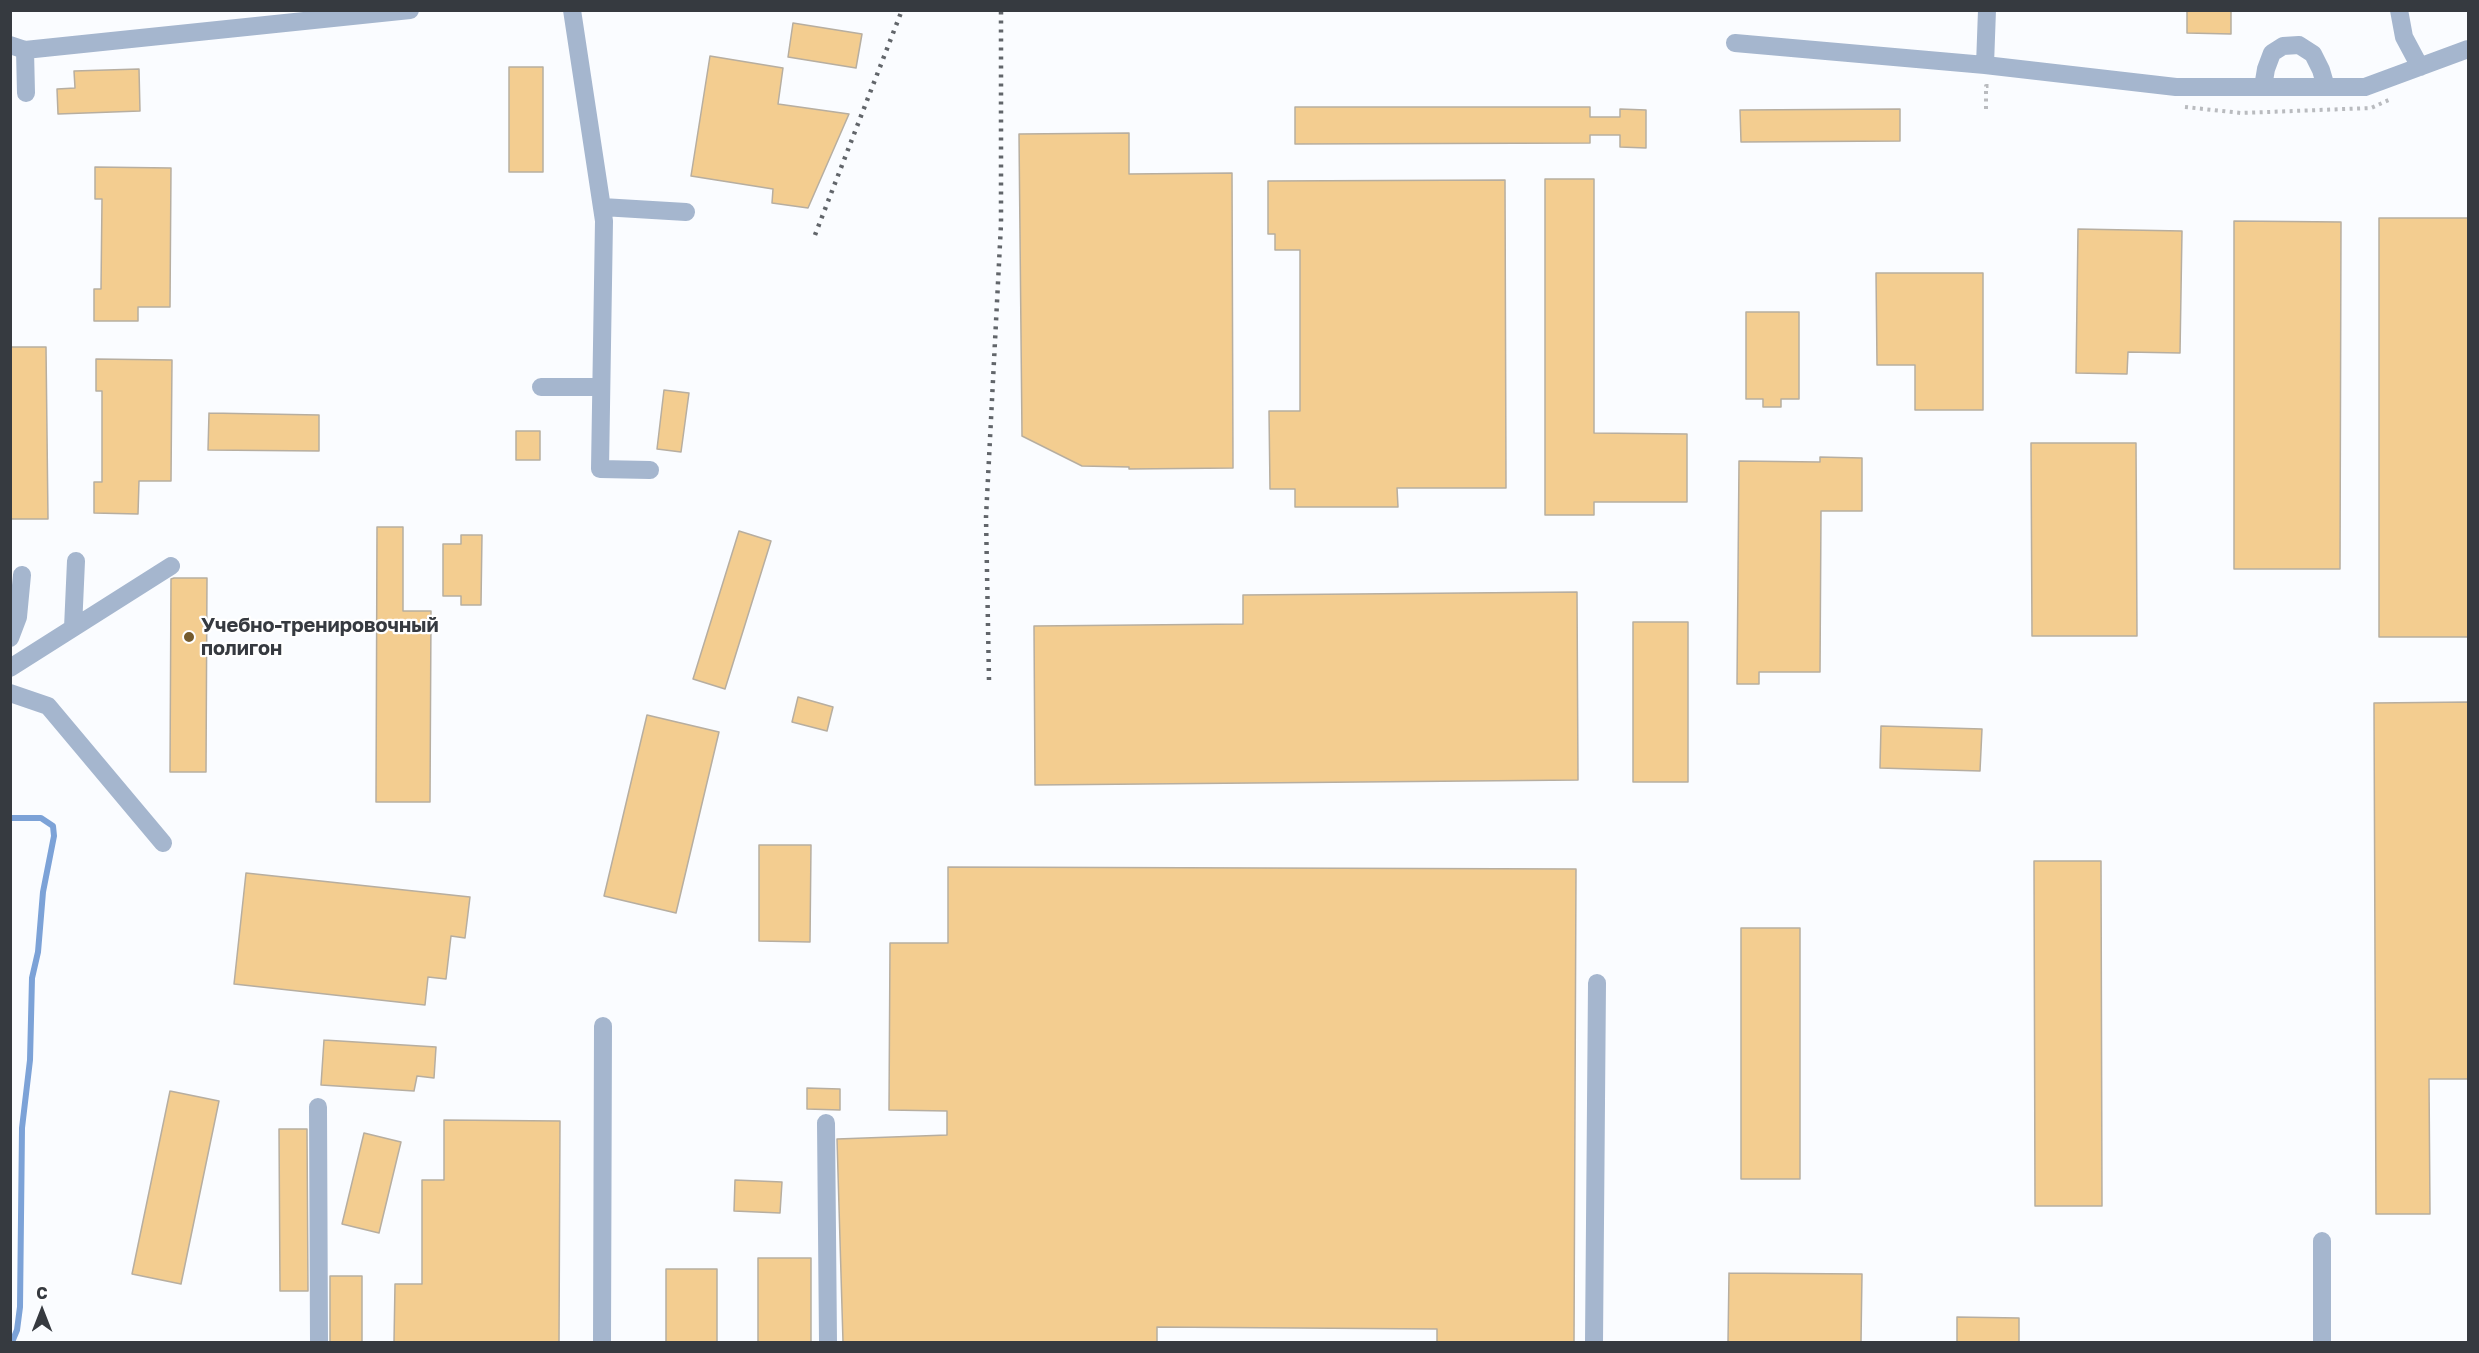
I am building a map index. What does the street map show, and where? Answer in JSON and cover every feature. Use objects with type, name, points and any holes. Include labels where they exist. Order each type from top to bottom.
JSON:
[{"type":"lane","points":[[26,93],[18,48],[410,10]]},
{"type":"lane","points":[[572,10],[604,221],[600,469],[650,470]]},
{"type":"lane","points":[[1985,65],[1987,10]]},
{"type":"lane","points":[[2399,10],[2404,37],[2420,67]]},
{"type":"lane","points":[[2397,75],[2404,37]]},
{"type":"lane","points":[[1736,43],[2263,87],[2365,87],[2469,49]]},
{"type":"lane","points":[[2263,87],[2272,53],[2283,46],[2299,45],[2313,54],[2326,87]]},
{"type":"lane","points":[[602,207],[686,212]]},
{"type":"lane","points":[[541,387],[602,387]]},
{"type":"lane","points":[[73,628],[76,561]]},
{"type":"lane","points":[[10,668],[171,566]]},
{"type":"lane","points":[[10,638],[18,617],[22,575]]},
{"type":"lane","points":[[10,693],[48,706],[163,843]]},
{"type":"lane","points":[[1594,1342],[1597,983]]},
{"type":"lane","points":[[602,1342],[603,1026]]},
{"type":"lane","points":[[318,1107],[319,1342]]},
{"type":"lane","points":[[826,1123],[828,1342]]},
{"type":"lane","points":[[2322,1241],[2322,1342]]},
{"type":"building","points":[[2187,10],[2231,10],[2231,34],[2187,33]]},
{"type":"building","points":[[793,23],[862,34],[856,68],[788,57]]},
{"type":"building","points":[[710,56],[783,68],[778,104],[849,114],[808,208],[772,203],[773,189],[691,176]]},
{"type":"building","points":[[509,67],[543,67],[543,172],[509,172]]},
{"type":"building","points":[[139,69],[140,111],[58,114],[57,89],[75,88],[74,71]]},
{"type":"building","points":[[1295,107],[1590,107],[1590,117],[1620,117],[1620,109],[1646,110],[1646,148],[1620,147],[1620,135],[1590,135],[1590,143],[1295,144]]},
{"type":"building","points":[[1900,109],[1900,141],[1741,142],[1740,110]]},
{"type":"building","points":[[1129,133],[1129,174],[1232,173],[1233,468],[1129,469],[1129,467],[1082,466],[1022,436],[1019,134]]},
{"type":"building","points":[[95,167],[171,168],[170,307],[138,307],[138,321],[94,321],[94,289],[101,289],[102,199],[95,199]]},
{"type":"building","points":[[1545,179],[1594,179],[1594,433],[1687,434],[1687,502],[1594,502],[1594,515],[1545,515]]},
{"type":"building","points":[[1505,180],[1506,488],[1397,488],[1398,507],[1295,507],[1295,489],[1270,489],[1269,411],[1300,411],[1300,250],[1275,250],[1275,234],[1268,234],[1268,181]]},
{"type":"building","points":[[2379,218],[2469,218],[2469,637],[2379,637]]},
{"type":"building","points":[[2234,221],[2341,222],[2340,569],[2234,569]]},
{"type":"building","points":[[2078,229],[2182,231],[2180,353],[2128,352],[2127,374],[2076,373]]},
{"type":"building","points":[[1876,273],[1983,273],[1983,410],[1915,410],[1915,365],[1877,365]]},
{"type":"building","points":[[1746,312],[1799,312],[1799,399],[1781,399],[1781,407],[1763,407],[1763,399],[1746,399]]},
{"type":"building","points":[[10,347],[46,347],[48,519],[10,519]]},
{"type":"building","points":[[96,359],[172,360],[171,481],[139,481],[138,514],[94,513],[94,482],[102,482],[102,391],[96,391]]},
{"type":"building","points":[[664,390],[689,393],[681,452],[657,449]]},
{"type":"building","points":[[209,413],[319,415],[319,451],[208,450]]},
{"type":"building","points":[[516,431],[540,431],[540,460],[516,460]]},
{"type":"building","points":[[2031,443],[2136,443],[2137,636],[2032,636]]},
{"type":"building","points":[[1820,457],[1862,458],[1862,511],[1821,511],[1820,672],[1759,672],[1759,684],[1737,684],[1739,461],[1820,462]]},
{"type":"building","points":[[377,527],[403,527],[403,611],[431,611],[430,802],[376,802]]},
{"type":"building","points":[[739,531],[771,541],[725,689],[693,679]]},
{"type":"building","points":[[461,535],[482,535],[481,605],[461,605],[461,596],[443,596],[443,544],[461,544]]},
{"type":"building","name":"Учебно-тренировочный полигон","points":[[207,578],[206,772],[170,772],[171,579]]},
{"type":"building","points":[[1577,592],[1578,780],[1035,785],[1034,626],[1243,624],[1243,595]]},
{"type":"building","points":[[1633,622],[1688,622],[1688,782],[1633,782]]},
{"type":"building","points":[[798,697],[833,707],[827,731],[792,722]]},
{"type":"building","points":[[2469,702],[2469,1079],[2429,1079],[2430,1214],[2376,1214],[2374,703]]},
{"type":"building","points":[[647,715],[719,732],[676,913],[604,896]]},
{"type":"building","points":[[1881,726],[1982,729],[1980,771],[1880,768]]},
{"type":"building","points":[[759,845],[811,845],[810,942],[759,941]]},
{"type":"building","points":[[2034,861],[2101,861],[2102,1206],[2035,1206]]},
{"type":"building","points":[[948,867],[1576,869],[1574,1342],[1437,1342],[1437,1329],[1157,1327],[1157,1342],[843,1342],[837,1139],[947,1135],[947,1111],[889,1110],[890,943],[948,943]]},
{"type":"building","points":[[246,873],[470,897],[465,938],[451,936],[446,979],[428,977],[425,1005],[234,984]]},
{"type":"building","points":[[1741,928],[1800,928],[1800,1179],[1741,1179]]},
{"type":"building","points":[[324,1040],[436,1047],[434,1078],[417,1076],[414,1091],[321,1085]]},
{"type":"building","points":[[807,1088],[840,1089],[840,1110],[807,1109]]},
{"type":"building","points":[[170,1091],[219,1101],[181,1284],[132,1274]]},
{"type":"building","points":[[444,1120],[560,1121],[559,1342],[394,1342],[395,1284],[422,1284],[422,1180],[444,1180]]},
{"type":"building","points":[[279,1129],[307,1129],[308,1291],[280,1291]]},
{"type":"building","points":[[364,1133],[401,1142],[379,1233],[342,1224]]},
{"type":"building","points":[[735,1180],[782,1182],[780,1213],[734,1211]]},
{"type":"building","points":[[758,1258],[811,1258],[811,1342],[758,1342]]},
{"type":"building","points":[[666,1269],[717,1269],[717,1342],[666,1342]]},
{"type":"building","points":[[1729,1273],[1862,1274],[1861,1342],[1728,1342]]},
{"type":"building","points":[[330,1276],[362,1276],[362,1342],[330,1342]]},
{"type":"building","points":[[1957,1317],[2019,1318],[2019,1342],[1957,1342]]},
{"type":"waterway","points":[[10,818],[41,818],[53,826],[54,836],[43,892],[38,952],[32,978],[30,1060],[22,1128],[20,1307],[17,1330],[12,1342]]},
{"type":"railway","points":[[815,235],[902,10]]},
{"type":"railway","points":[[989,680],[986,517],[1001,224],[1001,10]]},
{"type":"place","name":"Учебно-тренировочный полигон","points":[[189,637]]}]
